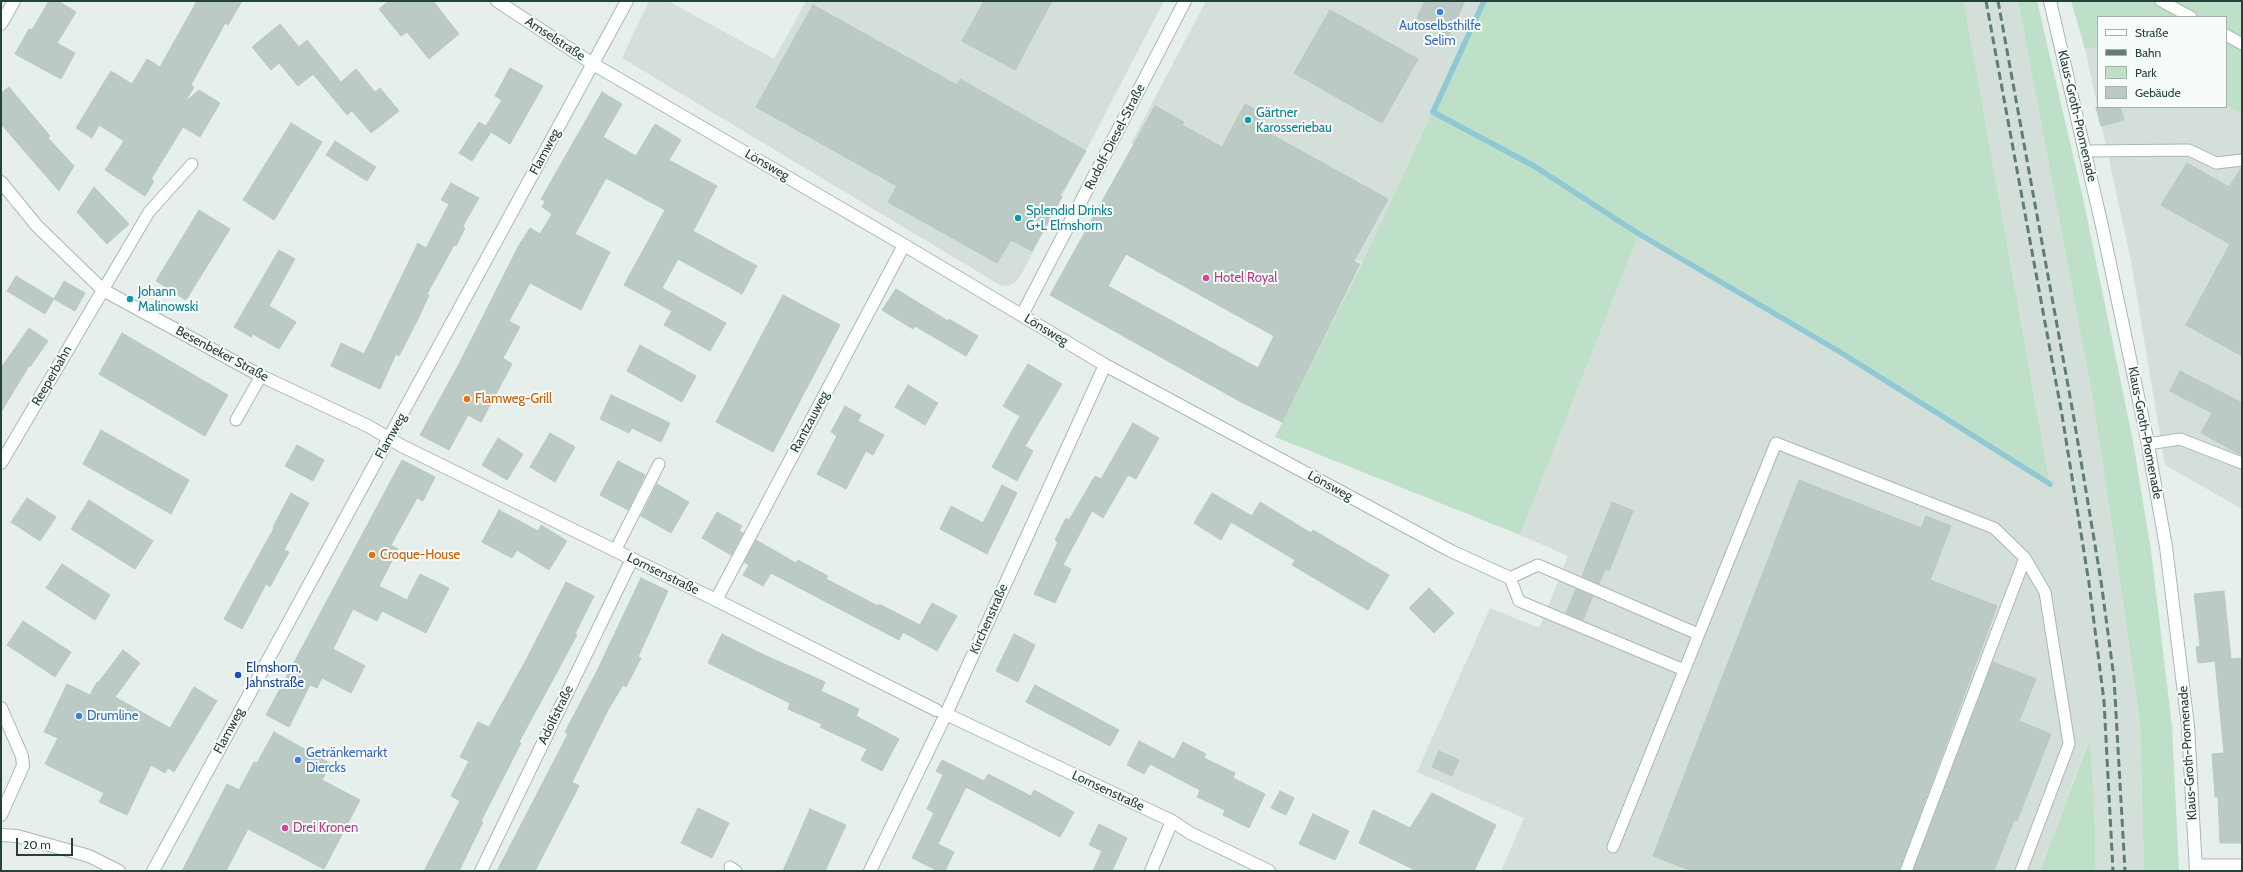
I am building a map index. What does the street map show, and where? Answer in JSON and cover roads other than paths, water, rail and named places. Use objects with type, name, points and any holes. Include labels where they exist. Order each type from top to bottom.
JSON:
[{"type":"street","points":[[1,24],[14,1]]},
{"type":"street","name":"Amselstraße","points":[[497,1],[592,64]]},
{"type":"street","name":"Flamweg","points":[[153,871],[627,1]]},
{"type":"street","name":"Rudolf-Diesel-Straße","points":[[1022,315],[1185,1]]},
{"type":"street","name":"Klaus-Groth-Promenade","points":[[2050,1],[2086,151],[2148,444],[2166,547],[2188,726],[2196,868]]},
{"type":"street","name":"Lönsweg","points":[[592,64],[904,245],[1105,365],[1451,551],[1510,578]]},
{"type":"street","name":"Besenbeker Straße","points":[[1,182],[37,226],[103,290],[262,376],[390,438]]},
{"type":"street","name":"Rantzauweg","points":[[716,600],[904,245]]},
{"type":"street","name":"Reeperbahn","points":[[1,463],[103,290]]},
{"type":"street","name":"Kirchenstraße","points":[[870,871],[941,712],[1105,365]]},
{"type":"street","name":"Lornsenstraße","points":[[390,438],[402,446],[632,560],[941,712],[1172,821],[1190,833],[1269,871]]},
{"type":"street","name":"Adolfstraße","points":[[481,871],[632,560]]},
{"type":"street","points":[[1,708],[22,756],[22,766],[1,815]]},
{"type":"street","points":[[1151,871],[1172,821]]},
{"type":"street","points":[[1,834],[17,836],[75,852],[119,871]]},
{"type":"lane","points":[[2161,1],[2189,16]]},
{"type":"lane","points":[[2227,36],[2242,44]]},
{"type":"lane","points":[[2086,151],[2189,150],[2216,163],[2242,160]]},
{"type":"lane","points":[[103,290],[148,212],[192,164]]},
{"type":"lane","points":[[236,420],[262,376]]},
{"type":"lane","points":[[2148,444],[2180,439],[2242,463]]},
{"type":"lane","points":[[1613,847],[1776,443],[1994,528],[2025,558],[2045,592],[2069,744],[2021,871]]},
{"type":"lane","points":[[615,551],[659,464]]},
{"type":"lane","points":[[1906,871],[2025,558]]},
{"type":"lane","points":[[1684,670],[1519,601],[1510,578],[1538,565],[1698,634]]},
{"type":"lane","points":[[2196,868],[2242,865]]},
{"type":"waterway","points":[[1484,1],[1433,112],[1534,166],[1639,234],[1840,352],[2050,484]]},
{"type":"railway","points":[[1986,1],[2062,415],[2089,583],[2104,701],[2113,871]]},
{"type":"railway","points":[[1998,1],[2073,413],[2101,581],[2114,678],[2125,871]]},
{"type":"place","name":"Autoselbsthilfe Selim","points":[[1440,12]]},
{"type":"place","name":"Gärtner Karosseriebau","points":[[1248,120]]},
{"type":"place","name":"Splendid Drinks G+L Elmshorn","points":[[1018,218]]},
{"type":"place","name":"Hotel Royal","points":[[1206,278]]},
{"type":"place","name":"Johann Malinowski","points":[[130,299]]},
{"type":"place","name":"Flamweg-Grill","points":[[467,399]]},
{"type":"place","name":"Croque-House","points":[[372,555]]},
{"type":"place","name":"Elmshorn, Jahnstraße","points":[[238,675]]},
{"type":"place","name":"Drumline","points":[[79,716]]},
{"type":"place","name":"Getränkemarkt Diercks","points":[[298,760]]},
{"type":"place","name":"Drei Kronen","points":[[285,828]]}]
